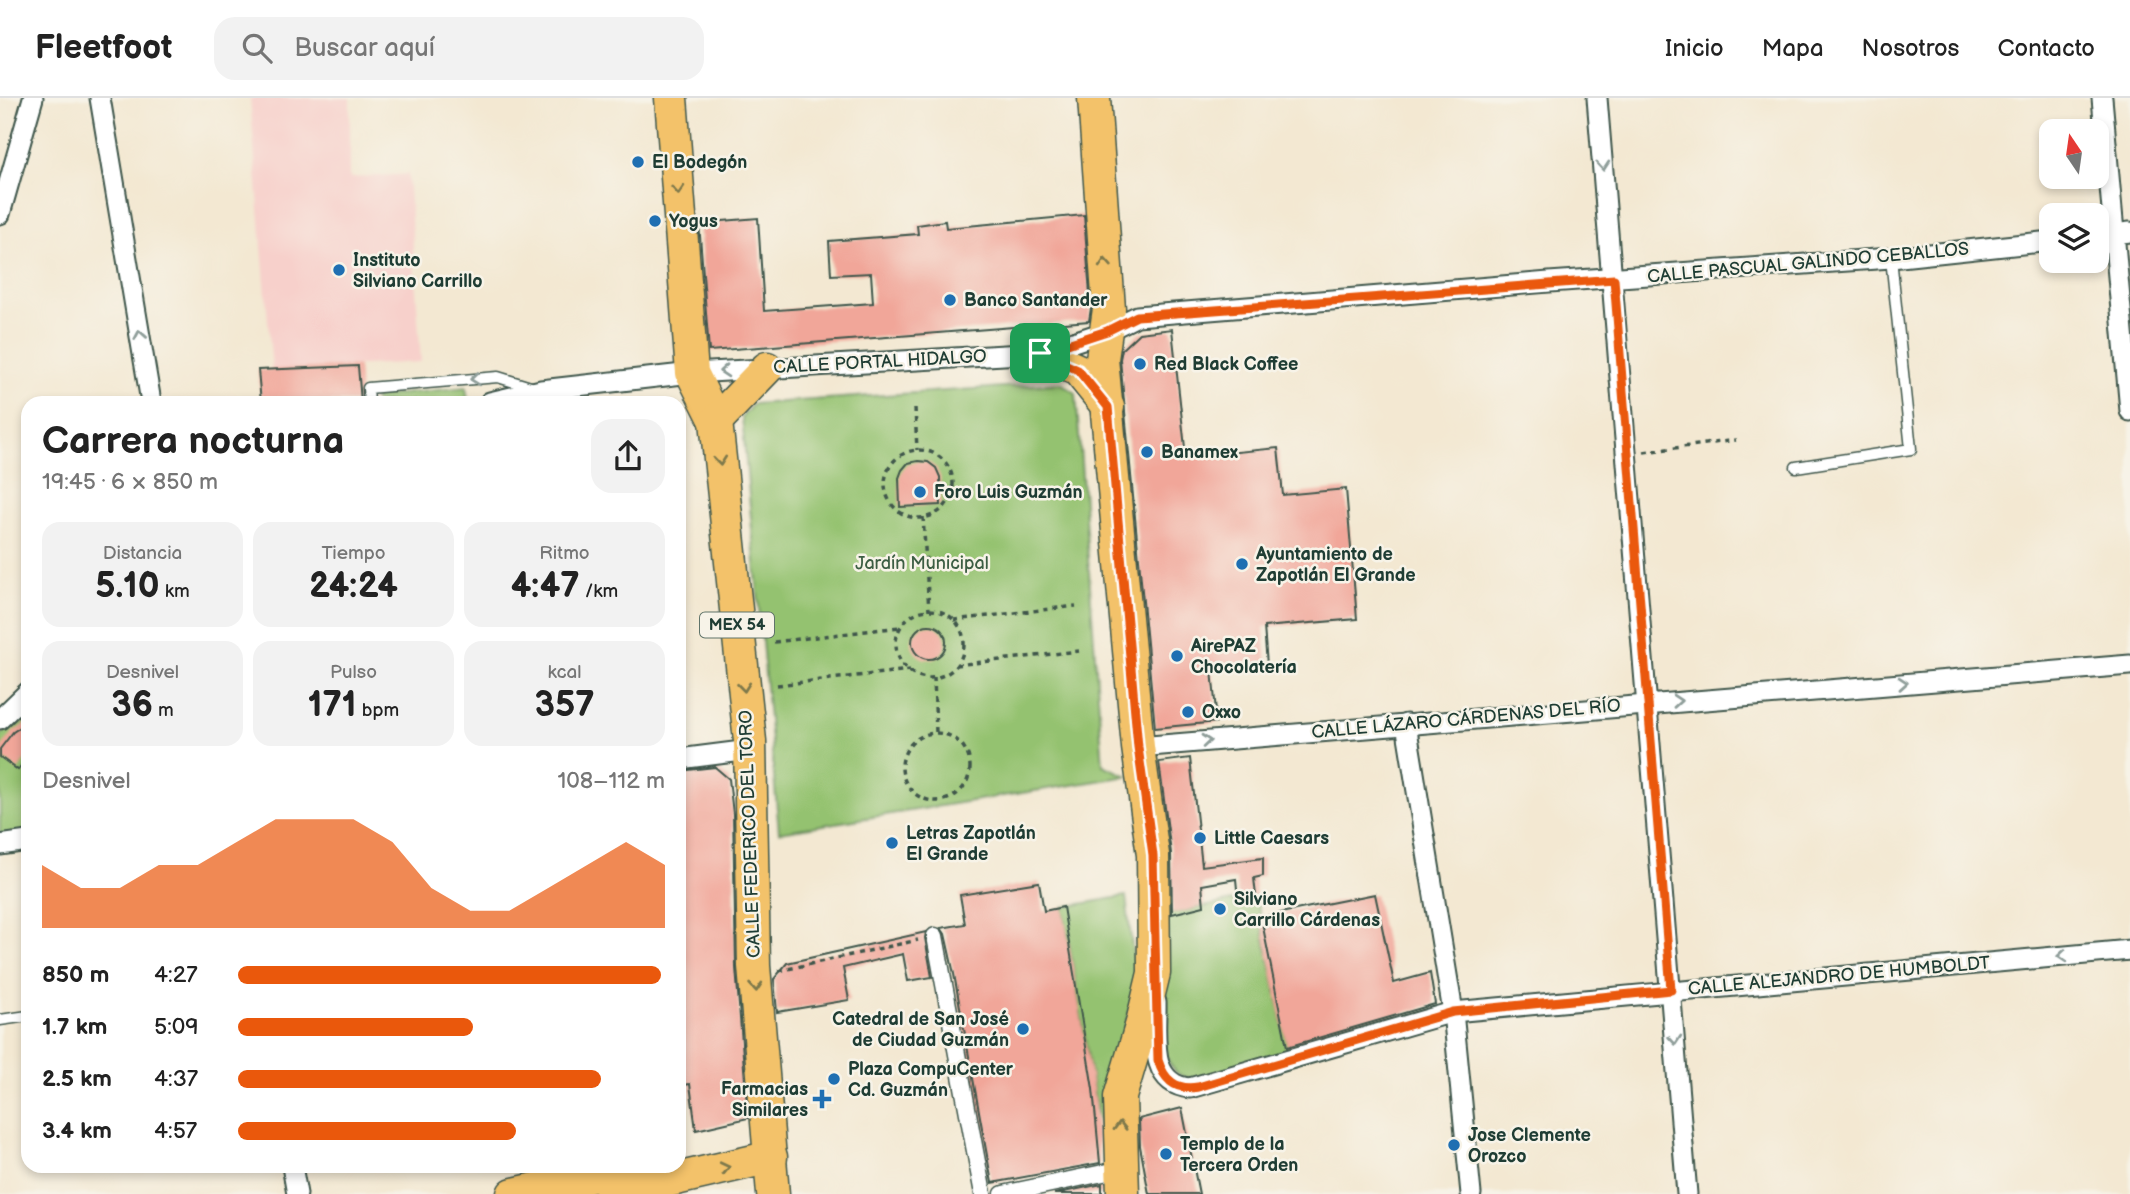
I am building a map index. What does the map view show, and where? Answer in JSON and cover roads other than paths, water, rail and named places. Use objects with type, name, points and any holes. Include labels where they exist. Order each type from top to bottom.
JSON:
[{"type":"main road","name":"CALLE FEDERICO DEL TORO","points":[[671,98],[692,373],[716,421],[750,750],[754,966],[771,1157]]},
{"type":"main road","points":[[1094,98],[1109,309],[1102,359],[1138,747],[1153,855],[1154,973],[1120,1097],[1115,1183]]},
{"type":"main road","points":[[1040,353],[1078,370],[1108,407]]},
{"type":"main road","points":[[716,421],[767,368]]},
{"type":"main road","points":[[686,1154],[743,1142],[769,1125]]},
{"type":"main road","points":[[611,1194],[771,1157]]},
{"type":"main road","name":"MEX 54","points":[[771,1157],[773,1194]]},
{"type":"main road","points":[[513,1194],[607,1173]]},
{"type":"street","points":[[1,205],[33,98]]},
{"type":"street","points":[[100,98],[149,396]]},
{"type":"street","points":[[1597,98],[1614,279],[1687,1194]]},
{"type":"street","points":[[2102,98],[2130,411]]},
{"type":"street","name":"CALLE PASCUAL GALINDO CEBALLOS","points":[[1107,331],[1137,316],[1891,258],[2039,242]]},
{"type":"street","name":"CALLE PORTAL HIDALGO","points":[[516,396],[541,390],[692,373],[1040,353],[1107,331]]},
{"type":"street","name":"CALLE LÁZARO CÁRDENAS DEL RÍO","points":[[1138,747],[2130,665]]},
{"type":"street","points":[[0,719],[21,699]]},
{"type":"street","points":[[1406,724],[1453,1012],[1471,1194]]},
{"type":"street","points":[[686,758],[750,750]]},
{"type":"street","points":[[0,845],[21,842]]},
{"type":"street","points":[[936,936],[983,1194]]},
{"type":"street","name":"CALLE ALEJANDRO DE HUMBOLDT","points":[[1154,973],[1158,1060],[1166,1079],[1173,1085],[1190,1088],[1453,1012],[2130,950]]},
{"type":"street","points":[[293,1173],[297,1194]]},
{"type":"street","points":[[1003,1194],[1115,1183]]},
{"type":"lane","points":[[1796,467],[1911,449],[1891,258]]},
{"type":"lane","points":[[369,396],[368,388],[498,377],[541,390]]},
{"type":"lane","points":[[0,1020],[21,1017]]},
{"type":"place","name":"El Bodegón","points":[[638,162]]},
{"type":"place","name":"Yogus","points":[[655,221]]},
{"type":"place","name":"Instituto Silviano Carrillo","points":[[339,270]]},
{"type":"place","name":"Banco Santander","points":[[950,300]]},
{"type":"place","name":"Red Black Coffee","points":[[1140,364]]},
{"type":"place","name":"Banamex","points":[[1147,452]]},
{"type":"place","name":"Foro Luis Guzmán","points":[[920,492]]},
{"type":"place","name":"Ayuntamiento de Zapotlán El Grande","points":[[1242,564]]},
{"type":"place","name":"AirePAZ Chocolatería","points":[[1177,656]]},
{"type":"place","name":"Oxxo","points":[[1188,712]]},
{"type":"place","name":"Little Caesars","points":[[1200,838]]},
{"type":"place","name":"Letras Zapotlán El Grande","points":[[892,843]]},
{"type":"place","name":"Silviano Carrillo Cárdenas","points":[[1220,909]]},
{"type":"place","name":"Catedral de San José de Ciudad Guzmán","points":[[1023,1029]]},
{"type":"place","name":"Plaza CompuCenter Cd. Guzmán","points":[[834,1079]]},
{"type":"place","name":"Farmacias Similares","points":[[822,1099]]},
{"type":"place","name":"Jose Clemente Orozco","points":[[1454,1145]]},
{"type":"place","name":"Templo de la Tercera Orden","points":[[1166,1154]]},
{"type":"park label","name":"Jardín Municipal","points":[[922,563]]}]
